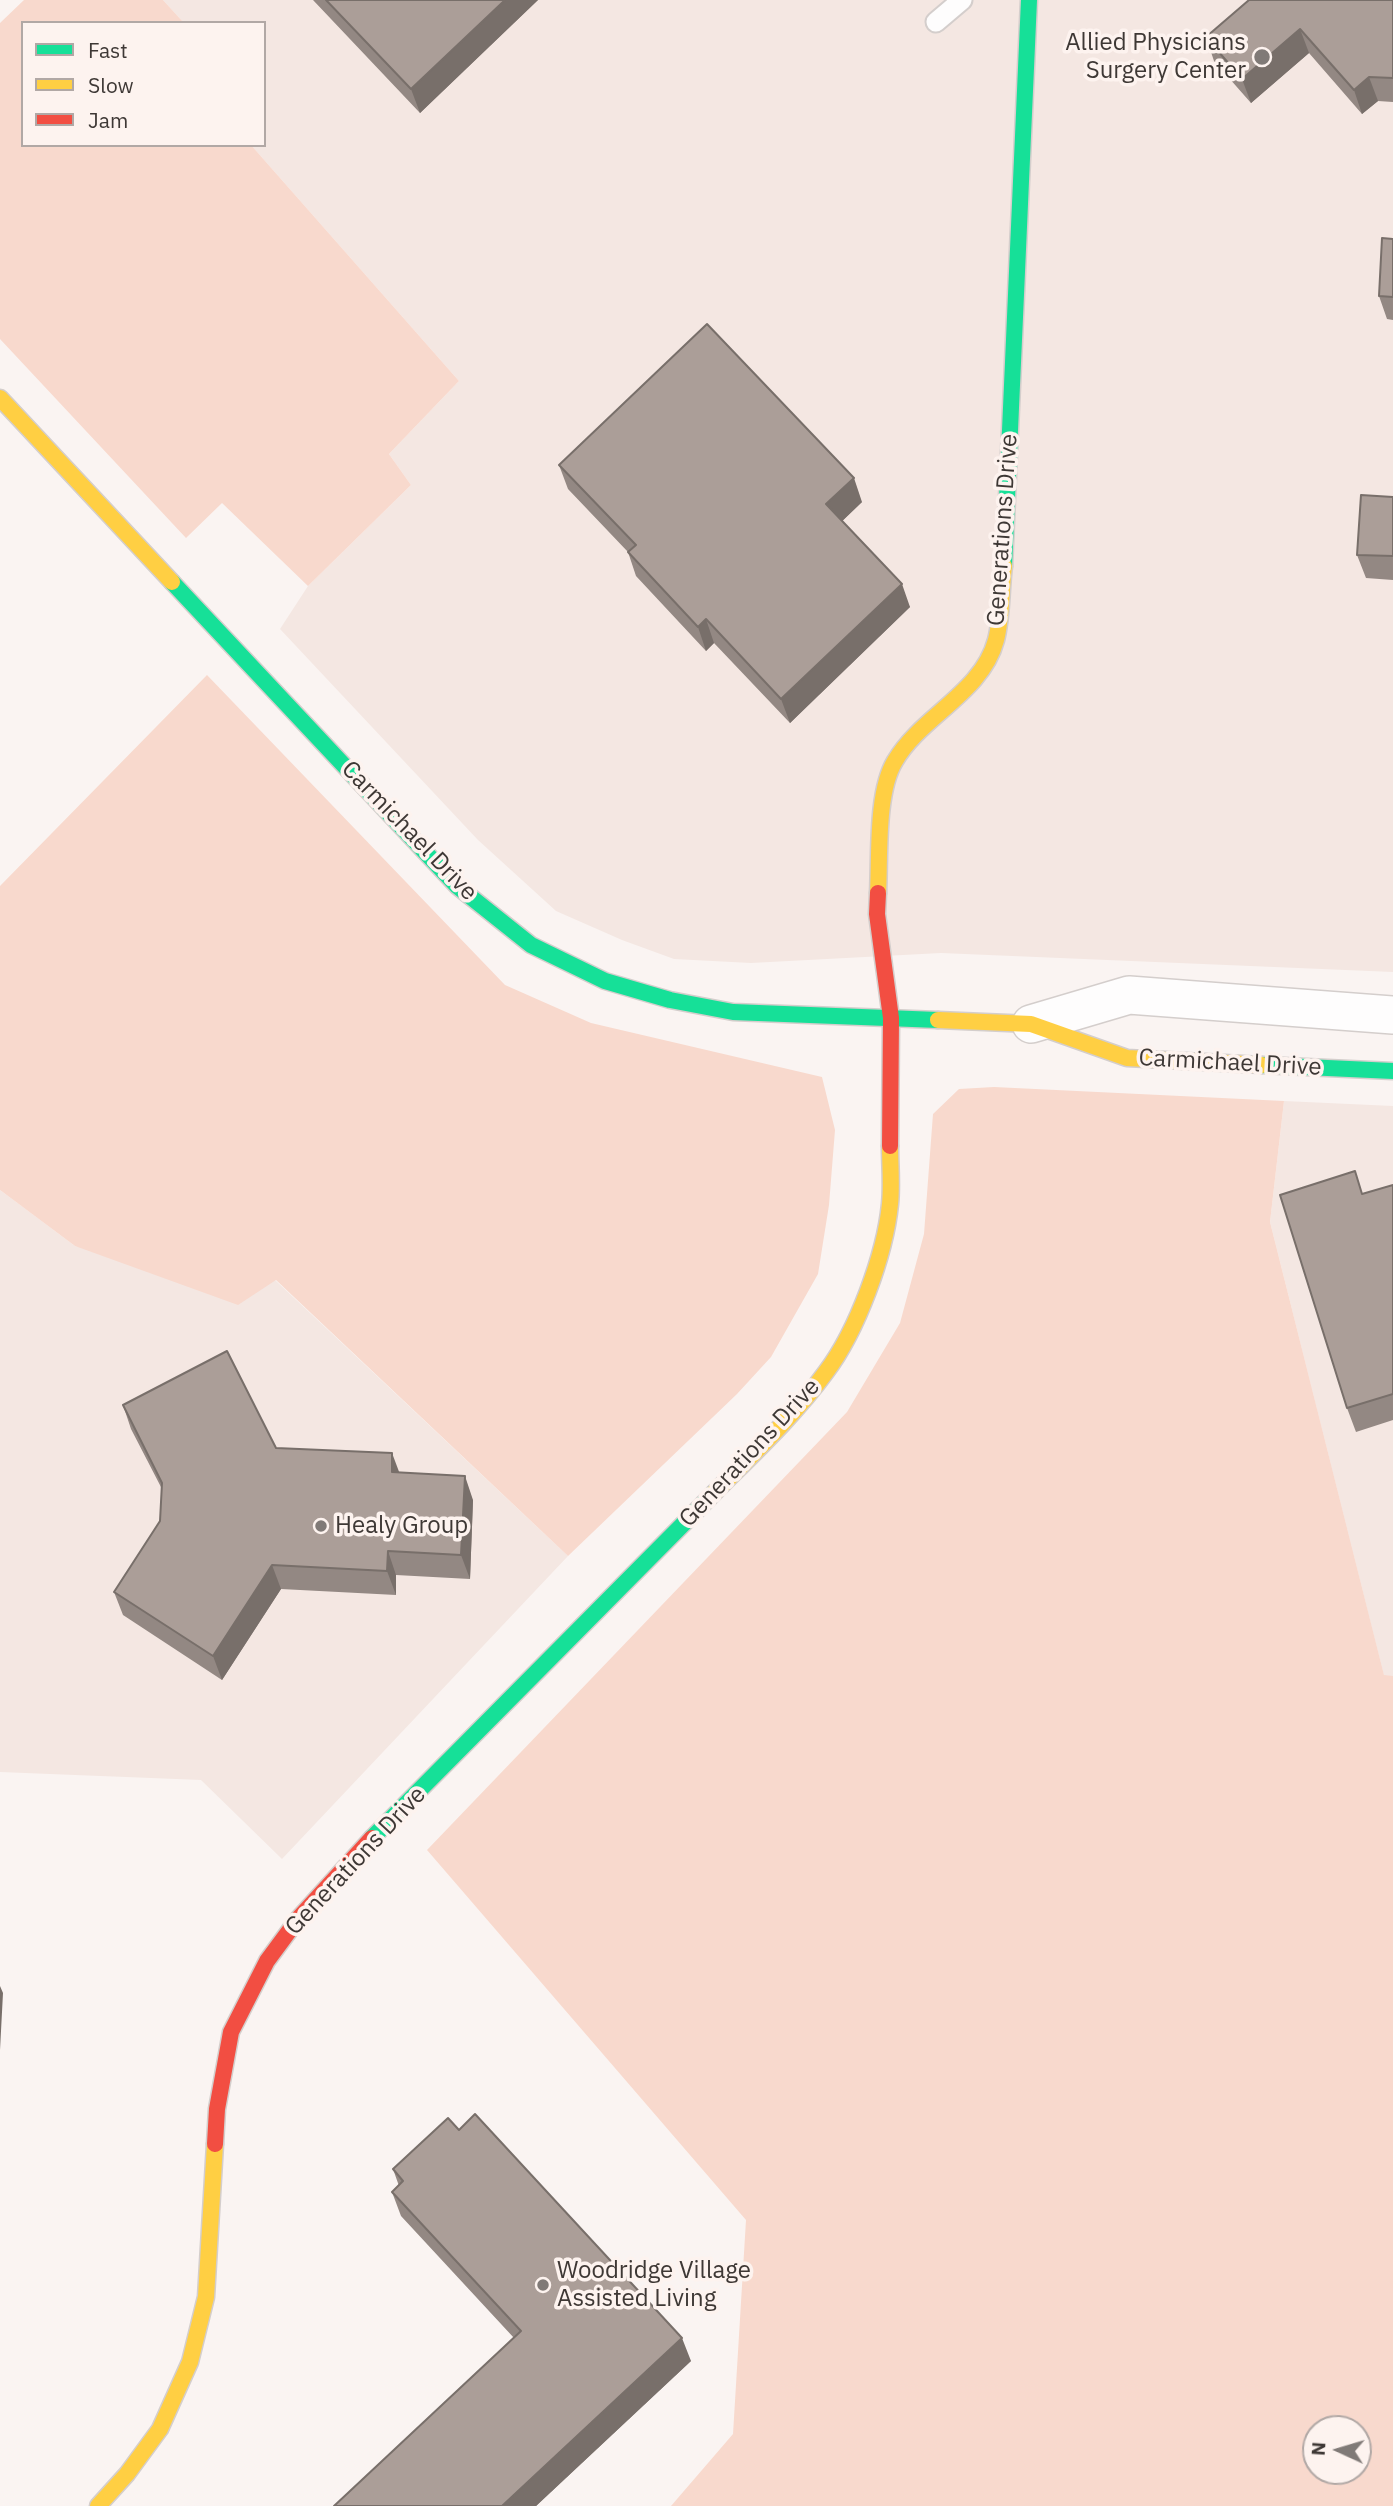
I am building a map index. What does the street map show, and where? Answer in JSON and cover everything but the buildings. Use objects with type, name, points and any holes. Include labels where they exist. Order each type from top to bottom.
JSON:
[{"type":"street","name":"Generations Drive","points":[[98,2506],[127,2474],[160,2429],[190,2362],[206,2297],[217,2109],[231,2032],[267,1961],[298,1919],[366,1845],[795,1411],[828,1370],[853,1325],[878,1261],[890,1204],[891,1018],[877,914],[883,795],[894,762],[914,738],[982,671],[996,640],[1006,545],[1022,111],[1030,0]]},
{"type":"street","name":"Carmichael Drive","points":[[0,398],[457,887],[531,945],[604,981],[670,1000],[733,1012],[1031,1024],[1127,1058],[1393,1071]]},
{"type":"street","name":"Carmichael Drive","points":[[1031,1024],[1129,995],[1393,1015]]},
{"type":"lane","points":[[936,22],[962,0]]},
{"type":"shaded area","points":[[24,0],[163,0],[182,21],[21,21],[21,147],[253,147],[459,381],[389,454],[411,485],[308,586],[222,503],[186,538],[0,339],[0,23]]},
{"type":"shaded area","points":[[163,0],[1393,0],[1393,972],[941,953],[751,963],[674,959],[556,911],[478,840],[280,629],[308,586],[411,485],[389,454],[459,381],[253,147],[266,147],[266,21],[182,21]]},
{"type":"shaded area","points":[[207,675],[505,985],[591,1023],[822,1077],[835,1130],[829,1205],[818,1274],[771,1357],[737,1394],[568,1556],[276,1280],[238,1305],[75,1246],[0,1190],[0,886]]},
{"type":"shaded area","points":[[994,1087],[1284,1101],[1270,1222],[1384,1675],[1393,1676],[1393,2506],[671,2506],[733,2434],[746,2220],[427,1850],[847,1412],[900,1323],[924,1234],[933,1114],[959,1089]]},
{"type":"shaded area","points":[[1284,1101],[1393,1106],[1393,1676],[1384,1676],[1270,1222]]},
{"type":"shaded area","points":[[0,1190],[75,1246],[275,1280],[568,1556],[282,1859],[201,1780],[0,1772]]},
{"type":"traffic: fast","points":[[1004,566],[1029,0]]},
{"type":"traffic: fast","points":[[172,582],[457,886],[531,945],[605,981],[670,1000],[733,1012],[938,1020]]},
{"type":"traffic: fast","points":[[1262,1065],[1393,1071]]},
{"type":"traffic: fast","points":[[372,1838],[714,1493]]},
{"type":"traffic: slow","points":[[0,398],[172,582]]},
{"type":"traffic: slow","points":[[878,893],[880,825],[889,774],[906,745],[965,690],[989,659],[998,631],[1004,566]]},
{"type":"traffic: slow","points":[[938,1020],[1031,1024],[1127,1058],[1262,1065]]},
{"type":"traffic: slow","points":[[714,1493],[800,1404],[826,1372],[848,1336],[868,1292],[887,1224],[891,1197],[890,1146]]},
{"type":"traffic: slow","points":[[98,2506],[127,2474],[160,2429],[190,2362],[206,2297],[215,2144]]},
{"type":"traffic: jam","points":[[878,893],[877,914],[891,1018],[890,1146]]},
{"type":"traffic: jam","points":[[215,2144],[217,2109],[231,2032],[267,1961],[298,1919],[372,1838]]},
{"type":"place","name":"Allied Physicians Surgery Center","points":[[1262,57]]},
{"type":"place","name":"Healy Group","points":[[321,1526]]},
{"type":"place","name":"Woodridge Village Assisted Living","points":[[543,2285]]}]
